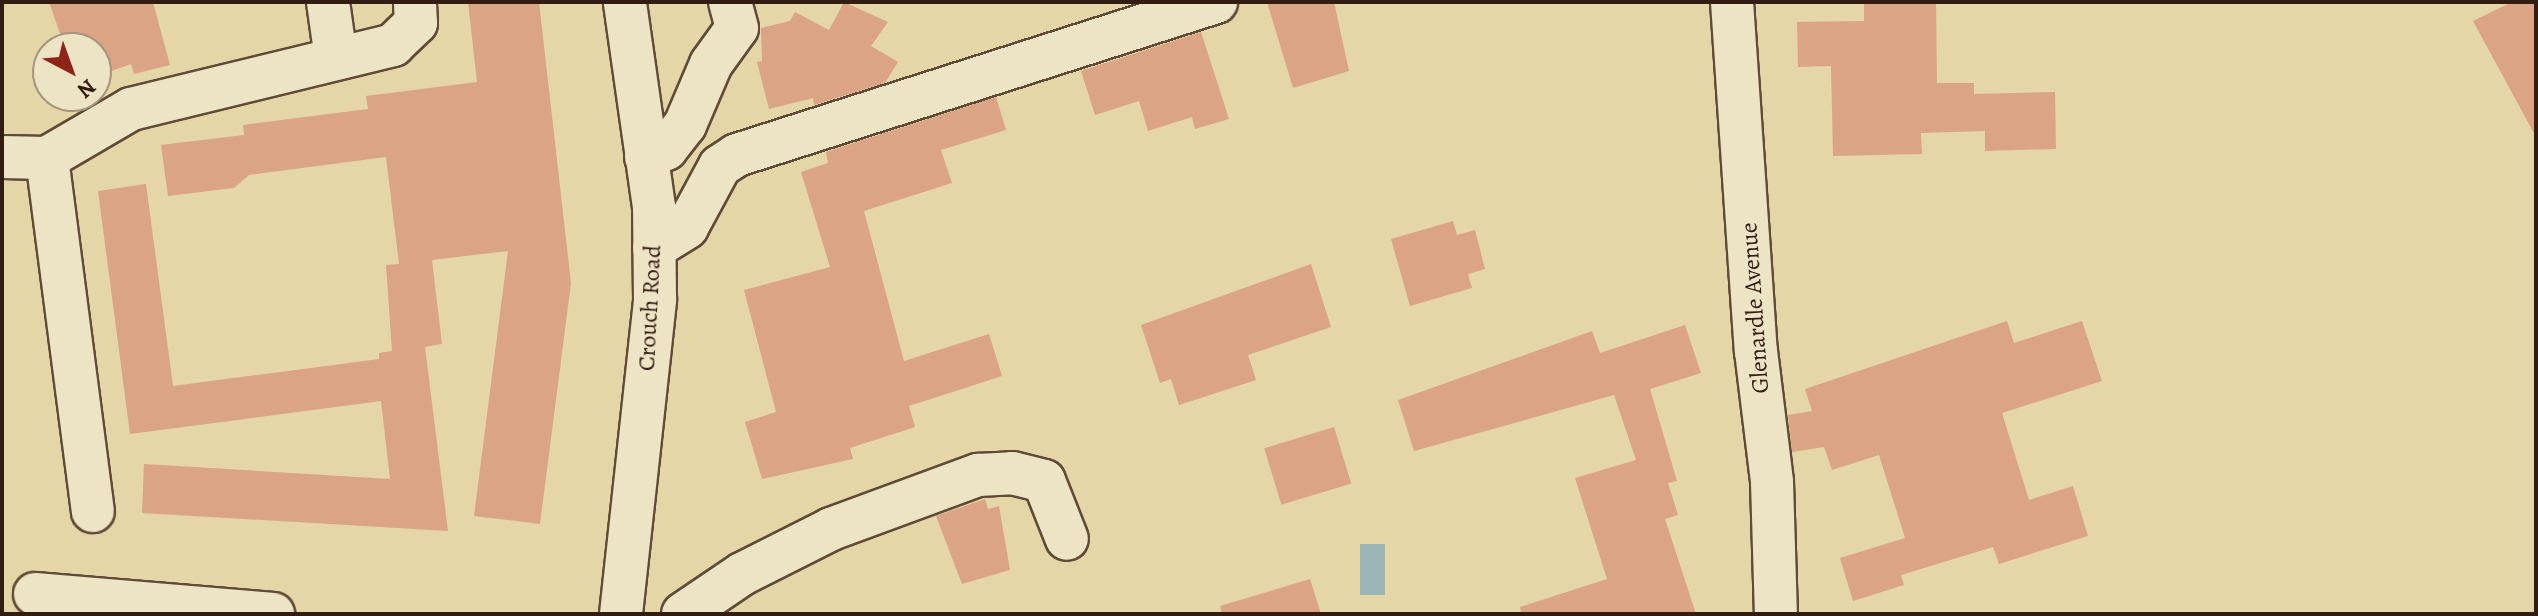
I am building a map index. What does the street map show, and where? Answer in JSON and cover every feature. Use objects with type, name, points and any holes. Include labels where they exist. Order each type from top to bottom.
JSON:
[{"type":"street","points":[[328,2],[336,58]]},
{"type":"street","points":[[2,157],[47,158],[131,109],[336,58],[407,35],[416,23],[415,2]]},
{"type":"street","points":[[646,157],[666,149],[685,125],[711,64],[737,28],[730,2]]},
{"type":"street","points":[[654,248],[687,227],[720,166],[737,155],[1216,2]]},
{"type":"street","name":"Glenardle Avenue","points":[[1732,2],[1756,351],[1772,482],[1776,614]]},
{"type":"street","name":"Crouch Road","points":[[621,614],[655,299],[636,9]]},
{"type":"street","points":[[47,158],[93,511]]},
{"type":"street","points":[[683,614],[742,574],[831,529],[978,475],[1012,473],[1044,481],[1067,539]]},
{"type":"street","points":[[35,594],[273,614]]},
{"type":"water","points":[[1360,544],[1385,544],[1385,595],[1360,595]]},
{"type":"building","points":[[49,2],[153,2],[170,65],[134,74],[131,64],[112,71],[112,32],[59,32]]},
{"type":"building","points":[[468,2],[539,2],[571,283],[540,524],[474,516],[508,251],[432,260],[442,344],[425,347],[448,531],[142,513],[144,464],[390,479],[381,401],[130,434],[98,191],[146,184],[173,386],[379,359],[379,353],[392,351],[386,265],[399,264],[386,157],[249,175],[234,188],[168,196],[161,145],[244,135],[243,125],[368,109],[366,96],[477,82]]},
{"type":"building","points":[[844,2],[888,22],[871,46],[898,62],[885,83],[814,105],[813,98],[769,109],[757,62],[762,61],[761,28],[790,21],[795,12],[829,30]]},
{"type":"building","points":[[1267,2],[1334,2],[1349,71],[1293,88]]},
{"type":"building","points":[[1864,2],[1936,2],[1937,83],[1974,83],[1974,94],[2055,92],[2056,149],[1985,151],[1985,131],[1921,133],[1922,154],[1833,156],[1831,66],[1798,67],[1797,22],[1864,21]]},
{"type":"building","points":[[2512,2],[2536,2],[2536,137],[2473,21]]},
{"type":"building","points":[[1201,32],[1229,119],[1195,129],[1192,117],[1148,131],[1139,101],[1095,115],[1081,71]]},
{"type":"building","points":[[996,97],[1006,130],[941,150],[952,183],[864,211],[904,361],[989,334],[1002,376],[909,406],[915,427],[850,448],[853,459],[762,479],[745,422],[776,412],[744,290],[830,267],[801,172],[828,163],[826,152]]},
{"type":"building","points":[[1453,221],[1457,235],[1475,230],[1485,269],[1468,274],[1472,288],[1410,306],[1391,239]]},
{"type":"building","points":[[1311,264],[1331,327],[1248,355],[1256,380],[1179,405],[1171,379],[1160,383],[1141,325]]},
{"type":"building","points":[[2007,321],[2014,343],[2082,321],[2102,381],[2002,413],[2029,500],[2073,486],[2088,536],[1999,564],[1993,547],[1901,575],[1904,585],[1853,601],[1840,558],[1905,538],[1879,455],[1832,470],[1824,447],[1792,452],[1788,415],[1812,411],[1805,389]]},
{"type":"building","points":[[1685,325],[1701,373],[1650,389],[1677,481],[1668,483],[1678,515],[1665,519],[1696,614],[1521,614],[1520,607],[1607,579],[1575,478],[1636,460],[1614,395],[1414,451],[1398,400],[1592,331],[1600,353]]},
{"type":"building","points":[[1334,427],[1351,483],[1281,505],[1264,448]]},
{"type":"building","points":[[985,499],[988,509],[999,506],[1010,570],[962,584],[936,516]]},
{"type":"building","points":[[1310,579],[1321,614],[1222,614],[1220,606]]}]
